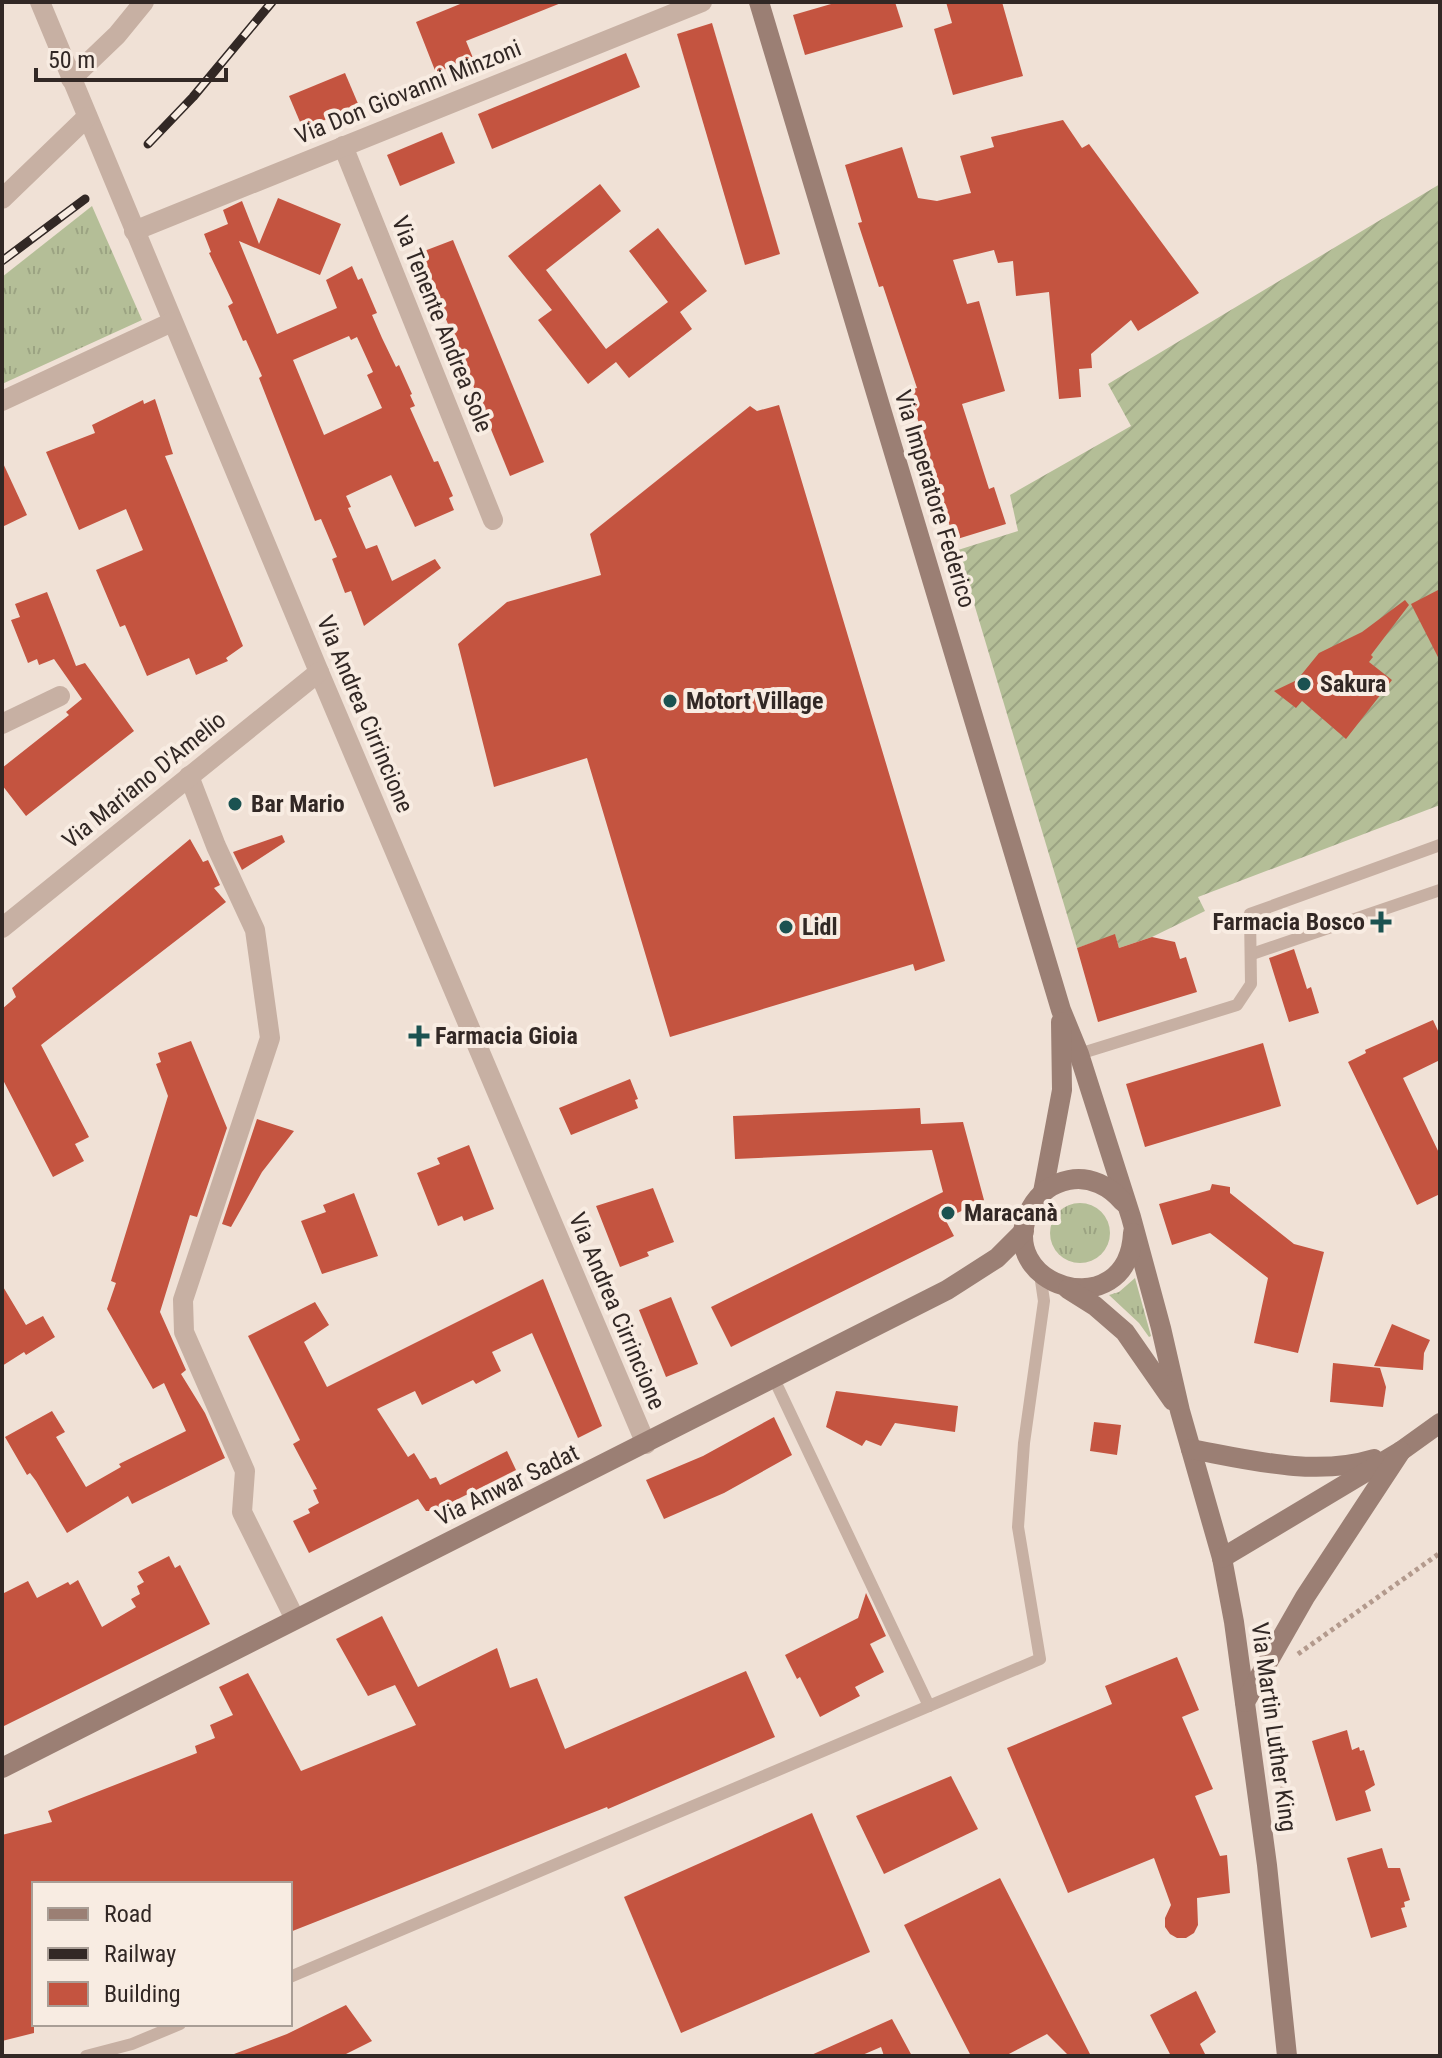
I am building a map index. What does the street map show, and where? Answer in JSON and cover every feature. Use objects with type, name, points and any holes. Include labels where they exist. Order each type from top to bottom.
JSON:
[{"type":"street","name":"Via Andrea Cirrincione","points":[[40,2],[646,1444]]},
{"type":"street","points":[[71,79],[117,35],[144,2]]},
{"type":"street","name":"Via Don Giovanni Minzoni","points":[[134,231],[702,2]]},
{"type":"street","name":"Via Imperatore Federico","points":[[759,2],[1061,1010]]},
{"type":"street","points":[[2,199],[87,117]]},
{"type":"street","name":"Via Tenente Andrea Sole","points":[[343,146],[493,520]]},
{"type":"street","points":[[2,401],[172,322]]},
{"type":"street","name":"Via Mariano D'Amelio","points":[[2,928],[319,672]]},
{"type":"street","points":[[2,724],[60,696]]},
{"type":"street","points":[[189,776],[216,846],[255,930],[270,1038],[183,1300],[184,1332],[245,1471],[242,1512],[295,1619]]},
{"type":"street","points":[[1061,1010],[1079,1054],[1133,1229],[1132,1246],[1126,1262],[1115,1275],[1101,1285],[1084,1289],[1067,1288]]},
{"type":"street","points":[[1061,1010],[1062,1090],[1043,1192],[1026,1216],[1025,1247],[1040,1274],[1095,1306],[1125,1332],[1180,1411]]},
{"type":"street","points":[[1043,1192],[1072,1179],[1087,1180],[1102,1184],[1125,1205]]},
{"type":"street","name":"Via Martin Luther King","points":[[1133,1229],[1222,1558],[1234,1622],[1267,1865],[1287,2056]]},
{"type":"street","name":"Via Anwar Sadat","points":[[2,1768],[646,1444],[967,1278],[997,1258],[1024,1231]]},
{"type":"street","points":[[1222,1558],[1401,1451],[1440,1423]]},
{"type":"street","points":[[1191,1449],[1273,1463],[1350,1466],[1401,1451]]},
{"type":"street","points":[[1245,1702],[1305,1597],[1401,1451]]},
{"type":"lane","points":[[1079,1054],[1237,1005],[1251,984],[1250,914],[1440,845]]},
{"type":"lane","points":[[1252,954],[1440,890]]},
{"type":"lane","points":[[292,1976],[1040,1659],[1018,1527],[1024,1443],[1044,1301],[1040,1274]]},
{"type":"lane","points":[[774,1379],[929,1706]]},
{"type":"lane","points":[[86,2056],[132,2044],[175,2026]]},
{"type":"path","points":[[1289,1660],[1440,1553]]},
{"type":"path","points":[[1273,1698],[1287,1833]]},
{"type":"green space","points":[[1440,184],[1440,805],[1198,897],[1205,911],[1152,937],[1119,948],[1115,935],[1077,948],[958,550],[1018,531],[1010,495],[1131,426],[1108,384]]},
{"type":"green space","points":[[92,206],[142,320],[2,384],[2,277]]},
{"type":"green space","points":[[1080,1203],[1092,1205],[1101,1212],[1108,1221],[1108,1245],[1101,1254],[1092,1261],[1080,1263],[1068,1261],[1059,1254],[1052,1245],[1050,1233],[1052,1221],[1059,1212],[1068,1205]]},
{"type":"green space","points":[[1135,1278],[1149,1337],[1139,1323],[1109,1295],[1119,1292]]},
{"type":"building","points":[[465,2],[561,3],[466,41],[473,58],[436,73],[416,22]]},
{"type":"building","points":[[838,2],[895,2],[903,27],[805,55],[793,15]]},
{"type":"building","points":[[946,2],[1002,2],[1023,76],[953,95],[934,29],[952,23]]},
{"type":"building","points":[[712,23],[780,254],[745,265],[677,34]]},
{"type":"building","points":[[626,53],[640,87],[492,149],[478,114]]},
{"type":"building","points":[[345,73],[359,106],[303,129],[289,96]]},
{"type":"building","points":[[1063,120],[1082,148],[1089,144],[1199,293],[1138,331],[1131,320],[1091,354],[1092,368],[1079,369],[1081,397],[1059,399],[1049,292],[1016,296],[1013,261],[998,263],[994,250],[953,260],[967,304],[979,301],[1005,391],[962,404],[989,489],[994,487],[1006,524],[954,540],[909,390],[917,388],[858,223],[862,222],[845,165],[902,147],[918,198],[937,201],[971,193],[960,156],[994,147],[991,137]]},
{"type":"building","points":[[442,132],[455,163],[400,186],[387,155]]},
{"type":"building","points":[[600,184],[621,211],[546,270],[606,349],[668,302],[629,251],[658,228],[707,291],[680,312],[692,329],[629,378],[616,362],[588,384],[538,320],[552,310],[508,256]]},
{"type":"building","points":[[278,198],[341,224],[320,275],[239,241],[277,334],[337,308],[326,280],[352,266],[358,280],[362,278],[377,313],[372,315],[412,394],[415,406],[410,408],[453,496],[449,498],[454,510],[415,527],[391,475],[346,496],[366,549],[377,545],[392,581],[435,559],[441,568],[364,626],[351,591],[345,593],[332,559],[337,557],[321,519],[315,521],[259,378],[262,376],[228,306],[233,303],[209,253],[204,234],[228,224],[223,210],[242,201],[259,244]],"holes":[[[349,336],[351,340],[357,337],[373,372],[367,375],[382,408],[324,435],[293,360]]]},
{"type":"building","points":[[453,240],[544,462],[510,476],[419,253]]},
{"type":"building","points":[[155,399],[173,454],[165,456],[243,646],[226,658],[228,661],[196,675],[189,658],[147,676],[125,625],[120,627],[96,570],[143,550],[126,509],[79,530],[46,452],[95,433],[92,425],[143,400],[144,404]]},
{"type":"building","name":"Motort Village","points":[[779,405],[945,961],[915,971],[913,964],[670,1037],[587,758],[494,787],[458,644],[507,602],[601,575],[590,534],[750,406],[757,411]]},
{"type":"building","points":[[2,461],[27,515],[2,527]]},
{"type":"building","points":[[1440,589],[1440,661],[1411,604]]},
{"type":"building","points":[[47,592],[76,666],[85,663],[134,731],[26,816],[2,785],[2,768],[69,715],[66,712],[82,699],[54,659],[39,665],[37,659],[28,663],[11,620],[20,617],[15,604]]},
{"type":"building","points":[[1405,600],[1409,605],[1369,662],[1392,680],[1346,739],[1302,701],[1296,708],[1274,691],[1297,680],[1319,653],[1362,632]]},
{"type":"building","points":[[282,835],[285,842],[242,870],[233,852]]},
{"type":"building","points":[[190,839],[203,862],[208,860],[220,885],[214,888],[226,902],[41,1045],[89,1137],[75,1144],[84,1161],[53,1177],[2,1078],[2,1009],[16,997],[12,988]]},
{"type":"building","points":[[1115,934],[1119,948],[1152,937],[1175,942],[1180,959],[1186,957],[1197,992],[1098,1022],[1077,948]]},
{"type":"building","points":[[1294,949],[1307,989],[1311,987],[1319,1013],[1289,1022],[1269,958]]},
{"type":"building","points":[[1433,1020],[1440,1035],[1440,1060],[1403,1078],[1440,1155],[1440,1194],[1417,1205],[1348,1062],[1366,1053],[1365,1050]]},
{"type":"building","points":[[191,1041],[227,1128],[197,1217],[190,1215],[160,1312],[186,1370],[181,1374],[205,1413],[225,1458],[132,1504],[128,1496],[67,1533],[5,1437],[52,1411],[65,1432],[56,1437],[86,1487],[121,1467],[119,1464],[186,1431],[164,1383],[153,1389],[107,1309],[116,1283],[111,1281],[168,1096],[156,1064],[161,1062],[158,1053]]},
{"type":"building","points":[[1263,1043],[1281,1106],[1145,1147],[1126,1084]]},
{"type":"building","points":[[630,1079],[638,1108],[571,1135],[559,1108]]},
{"type":"building","points":[[920,1108],[921,1124],[963,1122],[984,1200],[945,1219],[954,1236],[731,1347],[711,1307],[943,1192],[932,1150],[735,1159],[733,1116]]},
{"type":"building","points":[[257,1119],[294,1131],[262,1172],[231,1227],[222,1224]]},
{"type":"building","points":[[469,1145],[494,1209],[464,1221],[462,1216],[438,1226],[417,1173],[440,1164],[437,1158]]},
{"type":"building","points":[[1212,1184],[1230,1187],[1230,1193],[1294,1244],[1324,1252],[1298,1353],[1254,1343],[1268,1278],[1210,1233],[1172,1245],[1159,1204],[1210,1190]]},
{"type":"building","points":[[653,1188],[674,1242],[620,1267],[596,1206]]},
{"type":"building","points":[[354,1193],[378,1256],[322,1274],[301,1221],[326,1212],[323,1205]]},
{"type":"building","points":[[543,1279],[602,1426],[578,1438],[532,1333],[492,1352],[501,1371],[476,1384],[473,1380],[422,1405],[415,1391],[377,1409],[408,1457],[414,1453],[430,1479],[436,1477],[440,1485],[507,1451],[516,1470],[434,1511],[426,1511],[418,1499],[309,1553],[293,1521],[310,1513],[308,1509],[319,1503],[313,1490],[317,1489],[293,1444],[300,1440],[248,1336],[315,1302],[329,1325],[304,1342],[327,1387]]},
{"type":"building","points":[[2,1285],[26,1325],[43,1316],[55,1337],[2,1366]]},
{"type":"building","points":[[671,1297],[698,1364],[666,1377],[639,1310]]},
{"type":"building","points":[[1392,1324],[1430,1340],[1424,1353],[1423,1370],[1374,1366]]},
{"type":"building","points":[[1333,1363],[1380,1368],[1386,1387],[1383,1407],[1330,1402]]},
{"type":"building","points":[[836,1391],[958,1406],[955,1432],[895,1423],[881,1446],[866,1440],[862,1446],[826,1427]]},
{"type":"building","points":[[774,1417],[792,1455],[724,1493],[664,1519],[646,1480],[703,1456]]},
{"type":"building","points":[[1094,1422],[1121,1425],[1117,1455],[1090,1451]]},
{"type":"building","points":[[169,1556],[175,1568],[180,1565],[210,1624],[2,1727],[2,1594],[28,1581],[37,1598],[78,1580],[102,1627],[136,1607],[131,1599],[140,1594],[137,1586],[144,1582],[138,1572]]},
{"type":"building","points":[[866,1593],[886,1636],[870,1644],[884,1672],[855,1687],[860,1696],[820,1717],[785,1655],[858,1618]]},
{"type":"building","points":[[382,1616],[418,1687],[497,1648],[510,1688],[537,1678],[565,1749],[746,1671],[775,1737],[608,1809],[292,1931],[292,1882],[32,1882],[34,2033],[2,2041],[2,1835],[52,1822],[48,1811],[197,1753],[195,1746],[215,1738],[210,1725],[233,1715],[219,1687],[248,1673],[301,1771],[416,1725],[395,1685],[368,1696],[336,1639]]},
{"type":"building","points":[[1177,1657],[1199,1710],[1182,1717],[1213,1789],[1195,1796],[1220,1856],[1227,1855],[1230,1893],[1197,1898],[1198,1925],[1194,1933],[1186,1938],[1177,1938],[1165,1927],[1171,1905],[1154,1858],[1068,1893],[1007,1748],[1112,1704],[1105,1686]]},
{"type":"building","points":[[1347,1730],[1352,1750],[1359,1747],[1360,1751],[1364,1750],[1375,1785],[1365,1791],[1371,1811],[1336,1821],[1312,1741]]},
{"type":"building","points":[[951,1776],[978,1829],[884,1874],[856,1816]]},
{"type":"building","points":[[812,1813],[870,1952],[681,2033],[624,1897]]},
{"type":"building","points":[[1382,1848],[1388,1868],[1400,1868],[1410,1900],[1404,1902],[1405,1907],[1401,1908],[1407,1927],[1371,1938],[1347,1858]]},
{"type":"building","points":[[1000,1878],[1091,2056],[1069,2056],[1047,2034],[1005,2056],[971,2056],[921,1959],[904,1925]]},
{"type":"building","points":[[1196,1991],[1216,2032],[1200,2044],[1206,2056],[1171,2056],[1150,2015]]},
{"type":"building","points":[[346,2005],[372,2041],[342,2056],[234,2054],[287,2034]]},
{"type":"building","points":[[892,2019],[912,2056],[884,2056],[881,2047],[860,2056],[809,2056]]},
{"type":"railway","points":[[148,144],[193,97],[272,2]]},
{"type":"railway","points":[[2,261],[85,199]]},
{"type":"place","name":"Sakura","points":[[1304,684]]},
{"type":"place","name":"Motort Village","points":[[670,701]]},
{"type":"place","name":"Bar Mario","points":[[235,804]]},
{"type":"place","name":"Farmacia Bosco","points":[[1381,922]]},
{"type":"place","name":"Lidl","points":[[786,927]]},
{"type":"place","name":"Farmacia Gioia","points":[[419,1036]]},
{"type":"place","name":"Maracanà","points":[[948,1213]]}]
